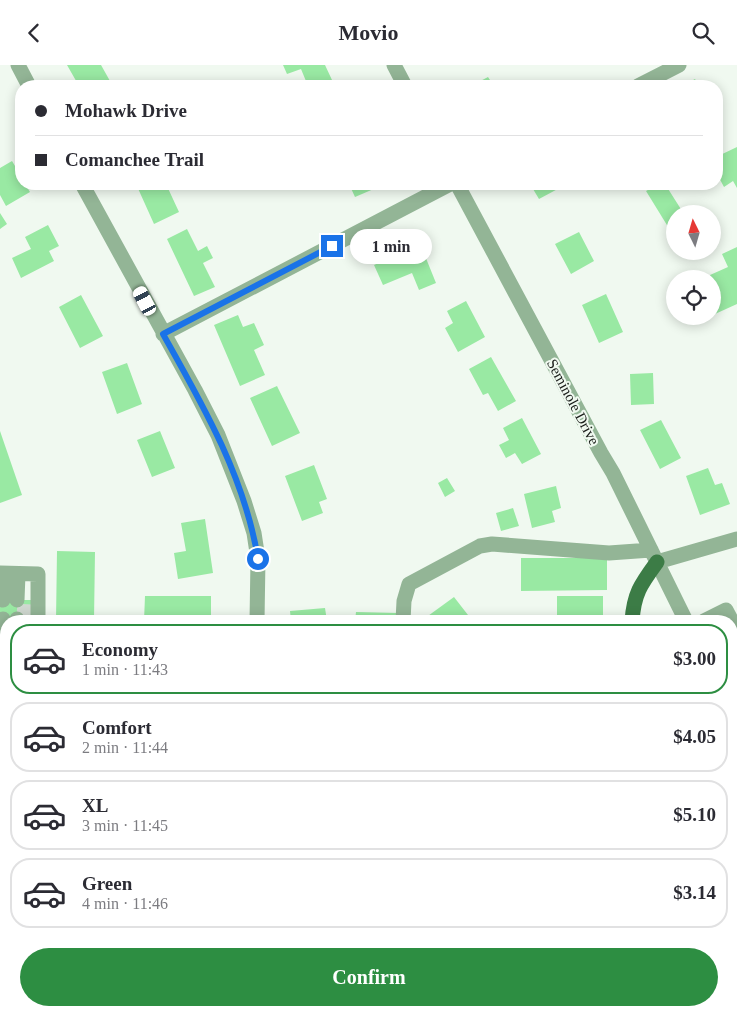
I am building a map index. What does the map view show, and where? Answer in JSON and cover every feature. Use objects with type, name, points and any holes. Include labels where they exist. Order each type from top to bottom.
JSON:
[{"type":"main road","points":[[632,615],[633,602],[654,556]]},
{"type":"street","points":[[18,65],[26,80]]},
{"type":"street","points":[[394,65],[402,80]]},
{"type":"street","points":[[650,80],[679,65]]},
{"type":"street","points":[[85,190],[218,435],[244,501],[254,533],[258,559],[257,615]]},
{"type":"street","points":[[163,334],[439,190]]},
{"type":"street","name":"Seminole Drive","points":[[460,190],[601,453],[614,473],[683,615]]},
{"type":"street","points":[[403,615],[404,601],[409,584],[480,546],[492,544],[654,556],[737,539]]},
{"type":"street","points":[[12,574],[15,600],[12,574]]},
{"type":"street","points":[[12,574],[38,574],[23,615]]},
{"type":"street","points":[[716,615],[726,610],[729,615]]},
{"type":"building","points":[[67,65],[101,65],[109,80],[76,80]]},
{"type":"building","points":[[283,65],[325,65],[332,80],[306,80],[301,69],[287,74]]},
{"type":"building","points":[[737,147],[737,188],[733,181],[724,187],[723,185],[723,154]]},
{"type":"building","points":[[12,161],[15,166],[15,190],[29,190],[30,192],[6,206],[0,195],[0,168]]},
{"type":"building","points":[[139,190],[169,190],[179,212],[154,224]]},
{"type":"building","points":[[352,190],[371,190],[355,197]]},
{"type":"building","points":[[534,190],[556,190],[539,199]]},
{"type":"building","points":[[669,190],[678,205],[666,205],[666,224],[646,191]]},
{"type":"building","points":[[0,213],[7,224],[0,229]]},
{"type":"building","points":[[48,225],[59,246],[49,251],[54,261],[21,278],[12,258],[31,249],[25,237]]},
{"type":"building","points":[[187,229],[198,251],[207,246],[213,258],[203,263],[215,287],[194,296],[167,239]]},
{"type":"building","points":[[415,231],[436,283],[419,290],[412,273],[383,285],[374,265],[399,254],[393,240]]},
{"type":"building","points":[[579,232],[594,261],[571,274],[555,244]]},
{"type":"building","points":[[737,247],[737,304],[721,311],[721,270],[728,267],[722,254]]},
{"type":"building","points":[[606,294],[623,332],[599,343],[582,305]]},
{"type":"building","points":[[81,295],[103,336],[80,348],[59,307]]},
{"type":"building","points":[[466,301],[485,337],[458,352],[445,328],[453,323],[447,311]]},
{"type":"building","points":[[238,315],[243,327],[254,323],[264,345],[254,350],[265,375],[240,386],[214,325]]},
{"type":"building","points":[[491,357],[516,401],[498,411],[488,393],[483,395],[469,369]]},
{"type":"building","points":[[127,363],[142,404],[117,414],[102,372]]},
{"type":"building","points":[[653,373],[654,404],[631,405],[630,374]]},
{"type":"building","points":[[277,386],[300,433],[272,446],[250,398]]},
{"type":"building","points":[[522,418],[541,454],[522,464],[515,453],[506,458],[499,445],[509,440],[503,428]]},
{"type":"building","points":[[661,420],[681,458],[660,469],[640,430]]},
{"type":"building","points":[[0,431],[22,495],[0,503]]},
{"type":"building","points":[[160,431],[175,468],[152,477],[137,440]]},
{"type":"building","points":[[314,465],[327,499],[319,502],[323,513],[302,521],[285,476]]},
{"type":"building","points":[[708,468],[715,485],[722,483],[730,504],[700,515],[686,476]]},
{"type":"building","points":[[447,478],[455,491],[445,497],[438,483]]},
{"type":"building","points":[[556,486],[561,508],[552,511],[555,522],[532,528],[524,494]]},
{"type":"building","points":[[513,508],[519,526],[501,531],[496,513]]},
{"type":"building","points":[[205,519],[213,573],[178,579],[174,553],[186,551],[181,523]]},
{"type":"building","points":[[57,551],[95,552],[94,615],[56,615]]},
{"type":"building","points":[[521,558],[607,558],[607,590],[521,591]]},
{"type":"building","points":[[145,596],[211,596],[211,615],[144,615]]},
{"type":"building","points":[[557,596],[603,596],[603,615],[557,615]]},
{"type":"building","points":[[454,597],[468,615],[429,615]]},
{"type":"building","points":[[0,600],[31,600],[31,615],[0,615]]},
{"type":"building","points":[[325,608],[326,615],[290,615],[290,611]]},
{"type":"building","points":[[356,612],[399,613],[399,615],[356,615]]},
{"type":"tunnel","points":[[24,615],[25,600]]},
{"type":"route","points":[[258,559],[254,533],[244,501],[218,435],[163,334],[332,246]]}]
